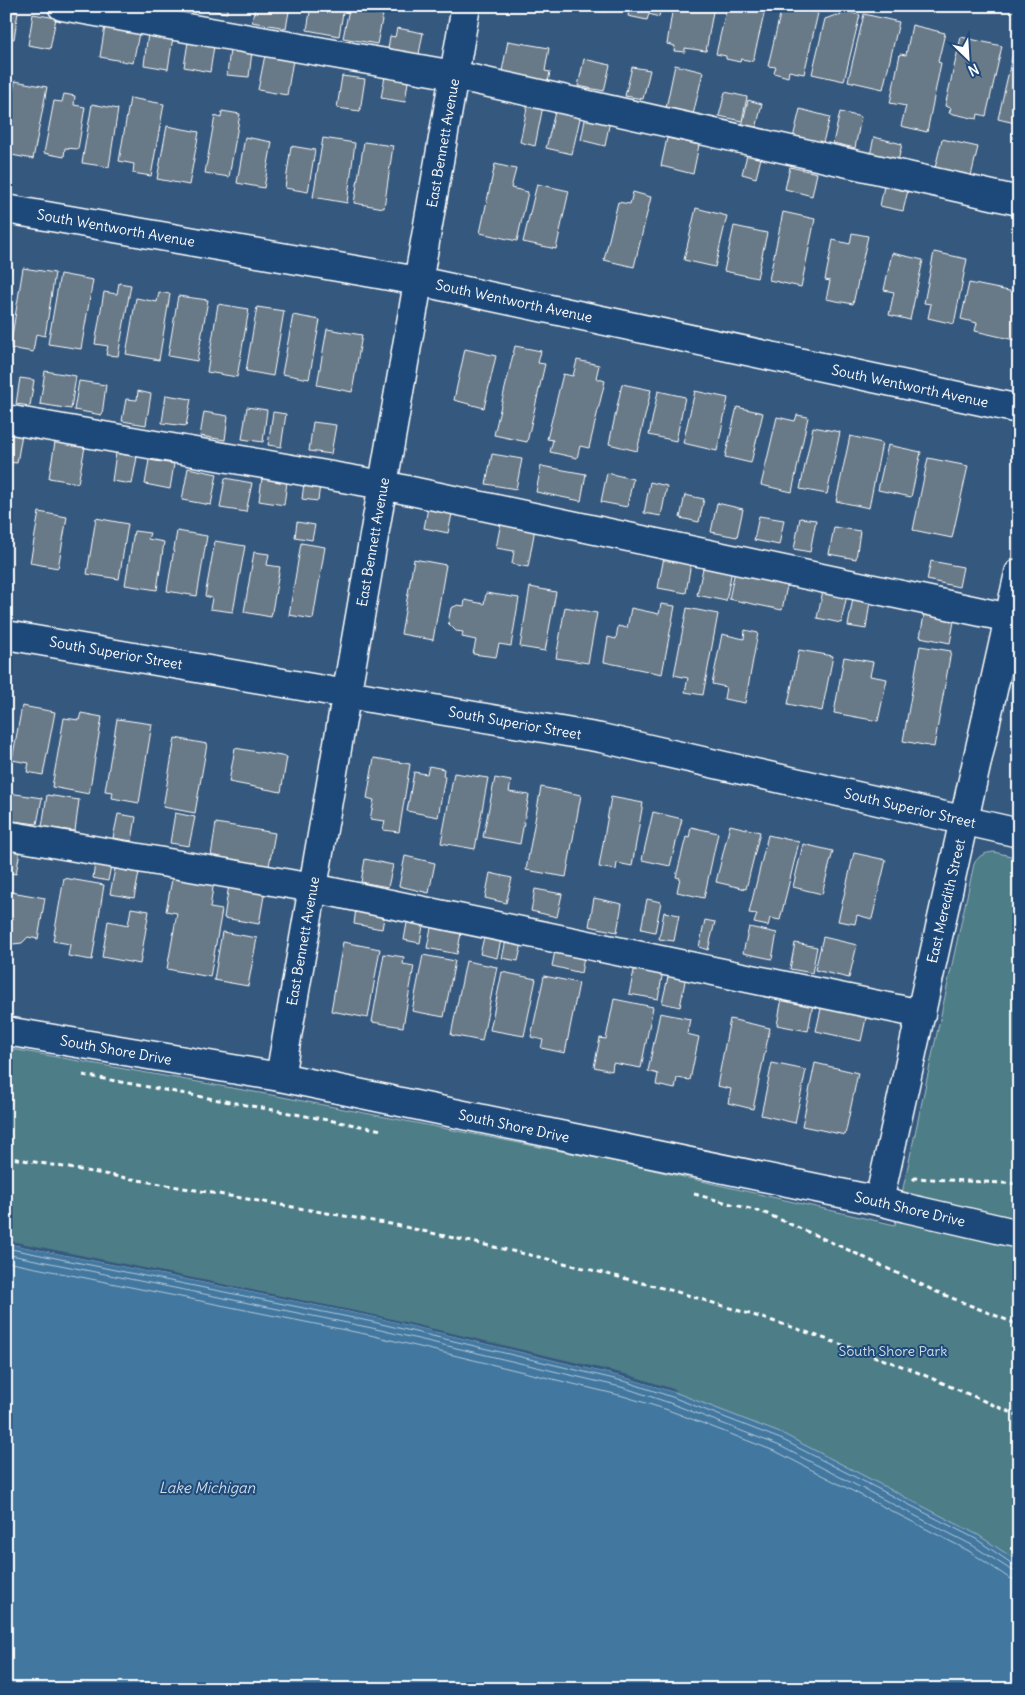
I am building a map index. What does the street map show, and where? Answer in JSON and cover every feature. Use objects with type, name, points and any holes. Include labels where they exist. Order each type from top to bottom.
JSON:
[{"type":"street","points":[[62,6],[454,75],[1019,201]]},
{"type":"street","name":"East Bennett Avenue","points":[[280,1077],[466,6]]},
{"type":"street","name":"South Wentworth Avenue","points":[[6,209],[418,281],[1019,409]]},
{"type":"street","points":[[6,419],[383,485],[1014,619]]},
{"type":"street","name":"East Meredith Street","points":[[879,1200],[964,820],[1014,619],[1019,573]]},
{"type":"street","name":"South Superior Street","points":[[6,635],[601,738],[1019,833]]},
{"type":"street","points":[[6,835],[313,888],[921,1014]]},
{"type":"street","name":"South Shore Drive","points":[[6,1031],[280,1077],[879,1200],[1019,1234]]},
{"type":"path","points":[[74,1074],[391,1131]]},
{"type":"path","points":[[6,1157],[396,1225],[552,1260],[674,1291],[798,1330],[910,1370],[1019,1416]]},
{"type":"path","points":[[911,1182],[915,1178],[1019,1184]]},
{"type":"path","points":[[690,1193],[765,1213],[937,1292],[1019,1325]]},
{"type":"green space","name":"South Shore Park","points":[[994,852],[1019,858],[1019,1562],[978,1535],[785,1435],[674,1392],[628,1378],[375,1317],[6,1243],[6,1048],[277,1096],[622,1163],[895,1225],[974,864],[982,855]]},
{"type":"water","name":"Lake Michigan","points":[[6,1243],[375,1317],[628,1378],[674,1392],[785,1435],[978,1535],[1019,1562],[1019,1689],[6,1689]]},
{"type":"pier","points":[[6,1240],[375,1315],[629,1375],[676,1390],[674,1392],[628,1378],[375,1317],[6,1243]]},
{"type":"building","points":[[156,6],[181,6],[181,10]]},
{"type":"building","points":[[203,6],[228,6],[227,13],[202,9]]},
{"type":"building","points":[[255,6],[290,6],[286,28],[252,22]]},
{"type":"building","points":[[311,6],[344,7],[339,36],[307,30]]},
{"type":"building","points":[[588,6],[607,6],[606,12],[588,8]]},
{"type":"building","points":[[627,6],[661,6],[659,17],[649,14],[647,20],[628,16],[629,10],[626,9]]},
{"type":"building","points":[[673,6],[714,6],[706,51],[685,48],[685,52],[674,51],[675,46],[667,44]]},
{"type":"building","points":[[727,6],[766,6],[753,61],[741,59],[740,62],[726,59],[726,56],[716,54]]},
{"type":"building","points":[[782,6],[790,6],[818,13],[804,74],[789,71],[788,77],[774,73],[776,67],[768,66]]},
{"type":"building","points":[[349,9],[383,15],[377,44],[343,38]]},
{"type":"building","points":[[6,10],[18,12],[14,39],[6,38]]},
{"type":"building","points":[[841,10],[860,15],[844,81],[812,74],[825,19],[836,15],[840,16]]},
{"type":"building","points":[[33,14],[56,18],[50,49],[28,45]]},
{"type":"building","points":[[864,14],[899,22],[883,89],[848,81]]},
{"type":"building","points":[[912,25],[945,33],[938,62],[941,63],[927,132],[901,126],[906,106],[890,103],[900,54],[906,55]]},
{"type":"building","points":[[105,26],[139,33],[133,63],[100,57]]},
{"type":"building","points":[[397,28],[423,33],[418,59],[391,54],[392,49],[388,49],[390,36],[395,37]]},
{"type":"building","points":[[148,33],[173,37],[168,69],[144,65]]},
{"type":"building","points":[[961,37],[1002,46],[986,116],[978,114],[977,119],[949,113],[951,108],[945,106]]},
{"type":"building","points":[[508,41],[549,48],[545,71],[550,72],[548,82],[501,76]]},
{"type":"building","points":[[188,42],[214,46],[210,72],[184,67]]},
{"type":"building","points":[[230,49],[252,51],[249,77],[227,75]]},
{"type":"building","points":[[1014,49],[1019,50],[1019,124],[998,119]]},
{"type":"building","points":[[265,55],[293,60],[287,95],[258,90]]},
{"type":"building","points":[[584,59],[610,65],[604,91],[578,86]]},
{"type":"building","points":[[675,65],[703,72],[693,115],[666,108]]},
{"type":"building","points":[[632,67],[650,70],[643,99],[625,96]]},
{"type":"building","points":[[386,71],[409,75],[405,102],[381,98]]},
{"type":"building","points":[[342,76],[365,79],[360,111],[337,108]]},
{"type":"building","points":[[15,81],[47,87],[33,159],[6,154],[6,128]]},
{"type":"building","points":[[725,92],[747,97],[742,121],[719,116]]},
{"type":"building","points":[[64,94],[75,96],[74,105],[85,107],[78,149],[65,148],[64,157],[44,153],[54,101],[62,102]]},
{"type":"building","points":[[130,98],[164,104],[151,176],[133,173],[134,164],[119,161]]},
{"type":"building","points":[[748,100],[762,104],[756,129],[742,126]]},
{"type":"building","points":[[528,103],[543,106],[535,146],[520,142]]},
{"type":"building","points":[[92,104],[118,109],[109,167],[82,163]]},
{"type":"building","points":[[556,108],[581,114],[572,154],[546,148]]},
{"type":"building","points":[[800,109],[830,117],[822,146],[793,138]]},
{"type":"building","points":[[222,111],[240,114],[229,177],[205,173],[215,116],[221,118]]},
{"type":"building","points":[[840,112],[861,117],[855,148],[833,143]]},
{"type":"building","points":[[586,115],[610,120],[605,146],[581,140]]},
{"type":"building","points":[[167,126],[199,132],[189,185],[157,179]]},
{"type":"building","points":[[245,137],[272,142],[264,188],[237,183]]},
{"type":"building","points":[[874,137],[902,144],[898,161],[870,155]]},
{"type":"building","points":[[323,138],[355,143],[347,203],[313,197]]},
{"type":"building","points":[[667,138],[699,145],[693,174],[661,166]]},
{"type":"building","points":[[942,139],[978,147],[971,176],[935,168]]},
{"type":"building","points":[[364,142],[393,146],[384,208],[354,203]]},
{"type":"building","points":[[291,146],[315,150],[308,192],[285,188]]},
{"type":"building","points":[[747,155],[761,158],[756,178],[742,174]]},
{"type":"building","points":[[495,164],[516,169],[511,188],[528,192],[517,241],[480,233]]},
{"type":"building","points":[[790,167],[817,173],[812,196],[785,189]]},
{"type":"building","points":[[885,181],[909,186],[903,211],[880,206]]},
{"type":"building","points":[[537,184],[569,191],[556,249],[523,242]]},
{"type":"building","points":[[633,192],[651,197],[634,267],[604,260],[618,202],[630,204]]},
{"type":"building","points":[[696,208],[727,216],[715,267],[684,260]]},
{"type":"building","points":[[783,212],[815,219],[801,287],[769,280]]},
{"type":"building","points":[[734,226],[767,233],[757,278],[724,271]]},
{"type":"building","points":[[852,233],[868,236],[853,304],[826,299],[830,281],[825,280],[833,240],[850,244]]},
{"type":"building","points":[[934,252],[967,259],[954,324],[928,318],[931,304],[924,303]]},
{"type":"building","points":[[892,253],[923,260],[910,320],[889,315],[894,292],[884,290]]},
{"type":"building","points":[[6,265],[12,266],[6,300]]},
{"type":"building","points":[[23,268],[55,273],[45,336],[36,334],[33,352],[10,348]]},
{"type":"building","points":[[60,274],[93,280],[81,349],[48,344]]},
{"type":"building","points":[[119,283],[131,285],[118,356],[106,355],[108,346],[95,344],[104,292],[117,294]]},
{"type":"building","points":[[969,283],[1019,293],[1019,341],[975,331],[977,323],[961,319]]},
{"type":"building","points":[[159,292],[170,294],[159,360],[126,354],[136,298],[157,302]]},
{"type":"building","points":[[178,296],[208,300],[197,361],[168,356]]},
{"type":"building","points":[[218,304],[249,309],[237,377],[207,372]]},
{"type":"building","points":[[257,307],[284,311],[273,376],[246,371]]},
{"type":"building","points":[[293,315],[320,320],[309,379],[282,374]]},
{"type":"building","points":[[327,329],[362,335],[352,392],[317,385]]},
{"type":"building","points":[[515,346],[541,351],[538,363],[545,364],[527,442],[494,435]]},
{"type":"building","points":[[465,349],[496,356],[484,408],[454,400]]},
{"type":"building","points":[[577,360],[599,365],[596,378],[605,381],[589,448],[580,446],[577,458],[550,452],[553,440],[547,439],[563,374],[573,376]]},
{"type":"building","points":[[45,371],[76,376],[71,409],[40,404]]},
{"type":"building","points":[[20,378],[34,380],[30,406],[16,404]]},
{"type":"building","points":[[79,381],[106,385],[102,415],[74,410]]},
{"type":"building","points":[[622,384],[651,390],[637,451],[609,444]]},
{"type":"building","points":[[138,391],[151,394],[146,425],[122,421],[126,399],[137,400]]},
{"type":"building","points":[[658,391],[685,397],[676,441],[649,435]]},
{"type":"building","points":[[695,391],[728,398],[717,451],[683,443]]},
{"type":"building","points":[[166,395],[191,399],[186,426],[162,423]]},
{"type":"building","points":[[247,407],[267,410],[263,442],[242,439]]},
{"type":"building","points":[[737,407],[763,413],[751,463],[725,457]]},
{"type":"building","points":[[204,412],[228,416],[225,440],[200,436]]},
{"type":"building","points":[[273,412],[286,414],[281,447],[268,445]]},
{"type":"building","points":[[797,415],[808,417],[792,492],[761,485],[777,417],[795,421]]},
{"type":"building","points":[[313,422],[336,425],[331,454],[309,451]]},
{"type":"building","points":[[813,427],[840,432],[827,494],[800,489]]},
{"type":"building","points":[[6,432],[22,434],[17,463],[6,462]]},
{"type":"building","points":[[850,436],[882,443],[869,508],[836,501]]},
{"type":"building","points":[[55,442],[85,447],[78,483],[49,478]]},
{"type":"building","points":[[888,445],[921,452],[911,497],[878,490]]},
{"type":"building","points":[[116,453],[137,457],[132,484],[112,481]]},
{"type":"building","points":[[492,454],[522,459],[516,489],[486,484]]},
{"type":"building","points":[[928,458],[968,466],[952,538],[913,530]]},
{"type":"building","points":[[149,460],[174,464],[170,489],[145,484]]},
{"type":"building","points":[[541,466],[586,474],[581,501],[536,492]]},
{"type":"building","points":[[188,468],[217,474],[211,505],[182,500]]},
{"type":"building","points":[[607,473],[633,479],[627,507],[601,502]]},
{"type":"building","points":[[225,478],[252,483],[246,512],[220,508]]},
{"type":"building","points":[[262,478],[287,482],[284,505],[259,501]]},
{"type":"building","points":[[650,482],[667,486],[661,516],[644,513]]},
{"type":"building","points":[[304,483],[320,484],[318,501],[302,499]]},
{"type":"building","points":[[6,487],[11,488],[6,518]]},
{"type":"building","points":[[685,495],[704,499],[699,522],[680,518]]},
{"type":"building","points":[[429,503],[453,509],[448,533],[424,528]]},
{"type":"building","points":[[717,503],[743,509],[737,537],[711,532]]},
{"type":"building","points":[[39,512],[67,517],[58,568],[30,563]]},
{"type":"building","points":[[759,516],[784,520],[779,545],[754,540]]},
{"type":"building","points":[[502,517],[536,523],[528,567],[512,564],[514,551],[496,548]]},
{"type":"building","points":[[96,518],[128,524],[119,579],[87,574]]},
{"type":"building","points":[[800,518],[816,520],[810,552],[794,549]]},
{"type":"building","points":[[297,522],[315,525],[312,540],[295,537]]},
{"type":"building","points":[[834,527],[860,531],[856,559],[829,554]]},
{"type":"building","points":[[134,531],[150,533],[148,539],[164,542],[157,590],[125,585]]},
{"type":"building","points":[[177,531],[207,536],[197,596],[167,591]]},
{"type":"building","points":[[215,541],[245,546],[233,612],[210,609],[212,598],[205,596]]},
{"type":"building","points":[[301,543],[325,547],[313,619],[289,615]]},
{"type":"building","points":[[254,552],[269,554],[267,565],[280,567],[271,617],[244,612]]},
{"type":"building","points":[[664,557],[691,562],[686,593],[658,588]]},
{"type":"building","points":[[414,559],[446,565],[433,640],[401,634]]},
{"type":"building","points":[[931,561],[963,567],[959,587],[927,580]]},
{"type":"building","points":[[704,564],[732,570],[726,601],[697,595]]},
{"type":"building","points":[[735,571],[788,581],[782,610],[729,599]]},
{"type":"building","points":[[530,587],[556,592],[545,651],[520,647]]},
{"type":"building","points":[[823,591],[847,595],[841,623],[817,618]]},
{"type":"building","points":[[486,593],[519,598],[511,646],[499,644],[496,657],[473,654],[476,640],[462,637],[463,632],[456,631],[448,623],[451,608],[458,605],[464,606],[465,600],[484,604]]},
{"type":"building","points":[[853,598],[870,601],[866,629],[848,626]]},
{"type":"building","points":[[661,604],[675,606],[662,674],[604,662],[608,637],[616,639],[618,626],[627,628],[631,608],[659,614]]},
{"type":"building","points":[[565,607],[597,613],[588,663],[556,658]]},
{"type":"building","points":[[687,608],[718,614],[703,695],[685,692],[688,678],[674,675]]},
{"type":"building","points":[[925,610],[955,616],[950,643],[920,637]]},
{"type":"building","points":[[745,630],[758,633],[745,703],[724,699],[726,687],[712,684],[722,634],[744,639]]},
{"type":"building","points":[[920,646],[951,651],[934,747],[903,741]]},
{"type":"building","points":[[799,650],[833,656],[822,711],[788,704]]},
{"type":"building","points":[[844,657],[873,662],[870,676],[887,679],[878,721],[834,713]]},
{"type":"building","points":[[22,706],[55,712],[43,775],[27,772],[29,763],[12,760]]},
{"type":"building","points":[[81,713],[102,717],[89,794],[52,787],[64,718],[79,720]]},
{"type":"building","points":[[117,719],[152,724],[139,803],[112,798],[113,792],[105,791]]},
{"type":"building","points":[[175,738],[207,744],[195,813],[163,807]]},
{"type":"building","points":[[235,748],[287,757],[281,792],[229,782]]},
{"type":"building","points":[[374,758],[410,764],[399,832],[383,830],[385,821],[370,819],[374,800],[367,798]]},
{"type":"building","points":[[429,766],[444,769],[443,776],[445,777],[438,817],[407,811],[414,772],[427,774]]},
{"type":"building","points":[[454,773],[488,778],[475,849],[441,843]]},
{"type":"building","points":[[495,778],[511,781],[509,792],[529,795],[520,844],[483,837]]},
{"type":"building","points":[[541,787],[581,795],[566,877],[526,870]]},
{"type":"building","points":[[9,793],[42,798],[37,824],[6,820]]},
{"type":"building","points":[[47,795],[79,800],[75,831],[42,827]]},
{"type":"building","points":[[611,797],[643,803],[632,866],[617,863],[616,870],[599,867]]},
{"type":"building","points":[[653,812],[682,819],[670,866],[642,860]]},
{"type":"building","points":[[175,813],[195,817],[189,846],[170,843]]},
{"type":"building","points":[[118,814],[136,817],[132,841],[113,838]]},
{"type":"building","points":[[216,823],[275,833],[269,866],[211,856]]},
{"type":"building","points":[[730,825],[760,832],[746,889],[716,882]]},
{"type":"building","points":[[691,827],[718,833],[704,898],[677,892],[680,878],[676,877],[686,837],[689,838]]},
{"type":"building","points":[[768,835],[799,842],[780,920],[770,918],[768,926],[754,923],[757,914],[749,913]]},
{"type":"building","points":[[803,844],[833,851],[822,894],[793,887]]},
{"type":"building","points":[[6,848],[20,851],[16,874],[6,872]]},
{"type":"building","points":[[854,853],[886,860],[872,919],[857,915],[855,924],[838,921]]},
{"type":"building","points":[[405,856],[435,863],[429,893],[399,886]]},
{"type":"building","points":[[365,859],[393,865],[388,887],[361,882]]},
{"type":"building","points":[[95,863],[111,866],[108,881],[93,878]]},
{"type":"building","points":[[115,869],[139,873],[134,898],[110,894]]},
{"type":"building","points":[[490,873],[512,878],[506,903],[485,898]]},
{"type":"building","points":[[173,874],[214,881],[210,908],[222,910],[210,977],[167,969],[177,913],[166,911]]},
{"type":"building","points":[[64,878],[104,885],[92,960],[68,956],[70,944],[53,941]]},
{"type":"building","points":[[229,884],[265,890],[259,924],[224,918]]},
{"type":"building","points":[[535,889],[562,894],[557,917],[531,911]]},
{"type":"building","points":[[6,891],[45,898],[38,939],[28,937],[22,943],[13,944],[6,940]]},
{"type":"building","points":[[594,898],[622,904],[617,932],[589,926]]},
{"type":"building","points":[[647,899],[661,902],[655,932],[641,929]]},
{"type":"building","points":[[131,908],[149,911],[140,964],[102,957],[108,921],[128,925]]},
{"type":"building","points":[[356,908],[385,912],[382,929],[354,924]]},
{"type":"building","points":[[664,912],[679,915],[674,941],[659,939]]},
{"type":"building","points":[[408,917],[424,920],[420,943],[404,940]]},
{"type":"building","points":[[705,920],[715,922],[708,950],[699,947]]},
{"type":"building","points":[[432,922],[462,928],[457,954],[427,948]]},
{"type":"building","points":[[749,927],[777,933],[772,959],[743,953]]},
{"type":"building","points":[[222,932],[257,938],[248,986],[214,980]]},
{"type":"building","points":[[485,933],[502,936],[497,958],[480,954]]},
{"type":"building","points":[[507,936],[523,939],[518,961],[502,958]]},
{"type":"building","points":[[823,937],[857,945],[849,978],[815,970]]},
{"type":"building","points":[[343,942],[380,949],[368,1018],[331,1011]]},
{"type":"building","points":[[795,943],[817,947],[812,973],[790,969]]},
{"type":"building","points":[[556,946],[585,952],[581,973],[552,966]]},
{"type":"building","points":[[384,954],[404,957],[403,964],[414,966],[403,1027],[372,1022]]},
{"type":"building","points":[[423,955],[455,961],[444,1017],[412,1011]]},
{"type":"building","points":[[466,961],[497,967],[482,1041],[451,1035]]},
{"type":"building","points":[[635,966],[663,971],[658,999],[629,994]]},
{"type":"building","points":[[502,972],[536,979],[524,1036],[490,1030]]},
{"type":"building","points":[[669,973],[686,976],[680,1007],[662,1003]]},
{"type":"building","points":[[544,976],[579,983],[565,1053],[541,1048],[543,1040],[531,1037]]},
{"type":"building","points":[[782,998],[813,1004],[808,1031],[777,1025]]},
{"type":"building","points":[[614,999],[653,1007],[641,1068],[613,1063],[612,1071],[594,1067],[600,1038],[606,1039]]},
{"type":"building","points":[[822,1004],[867,1014],[861,1041],[816,1031]]},
{"type":"building","points":[[660,1013],[690,1019],[687,1034],[699,1037],[690,1080],[677,1078],[675,1089],[656,1085],[658,1074],[648,1071]]},
{"type":"building","points":[[730,1019],[770,1028],[753,1109],[728,1103],[731,1089],[717,1086]]},
{"type":"building","points":[[772,1063],[806,1070],[795,1123],[761,1115]]},
{"type":"building","points":[[815,1063],[858,1073],[845,1135],[802,1126]]}]
